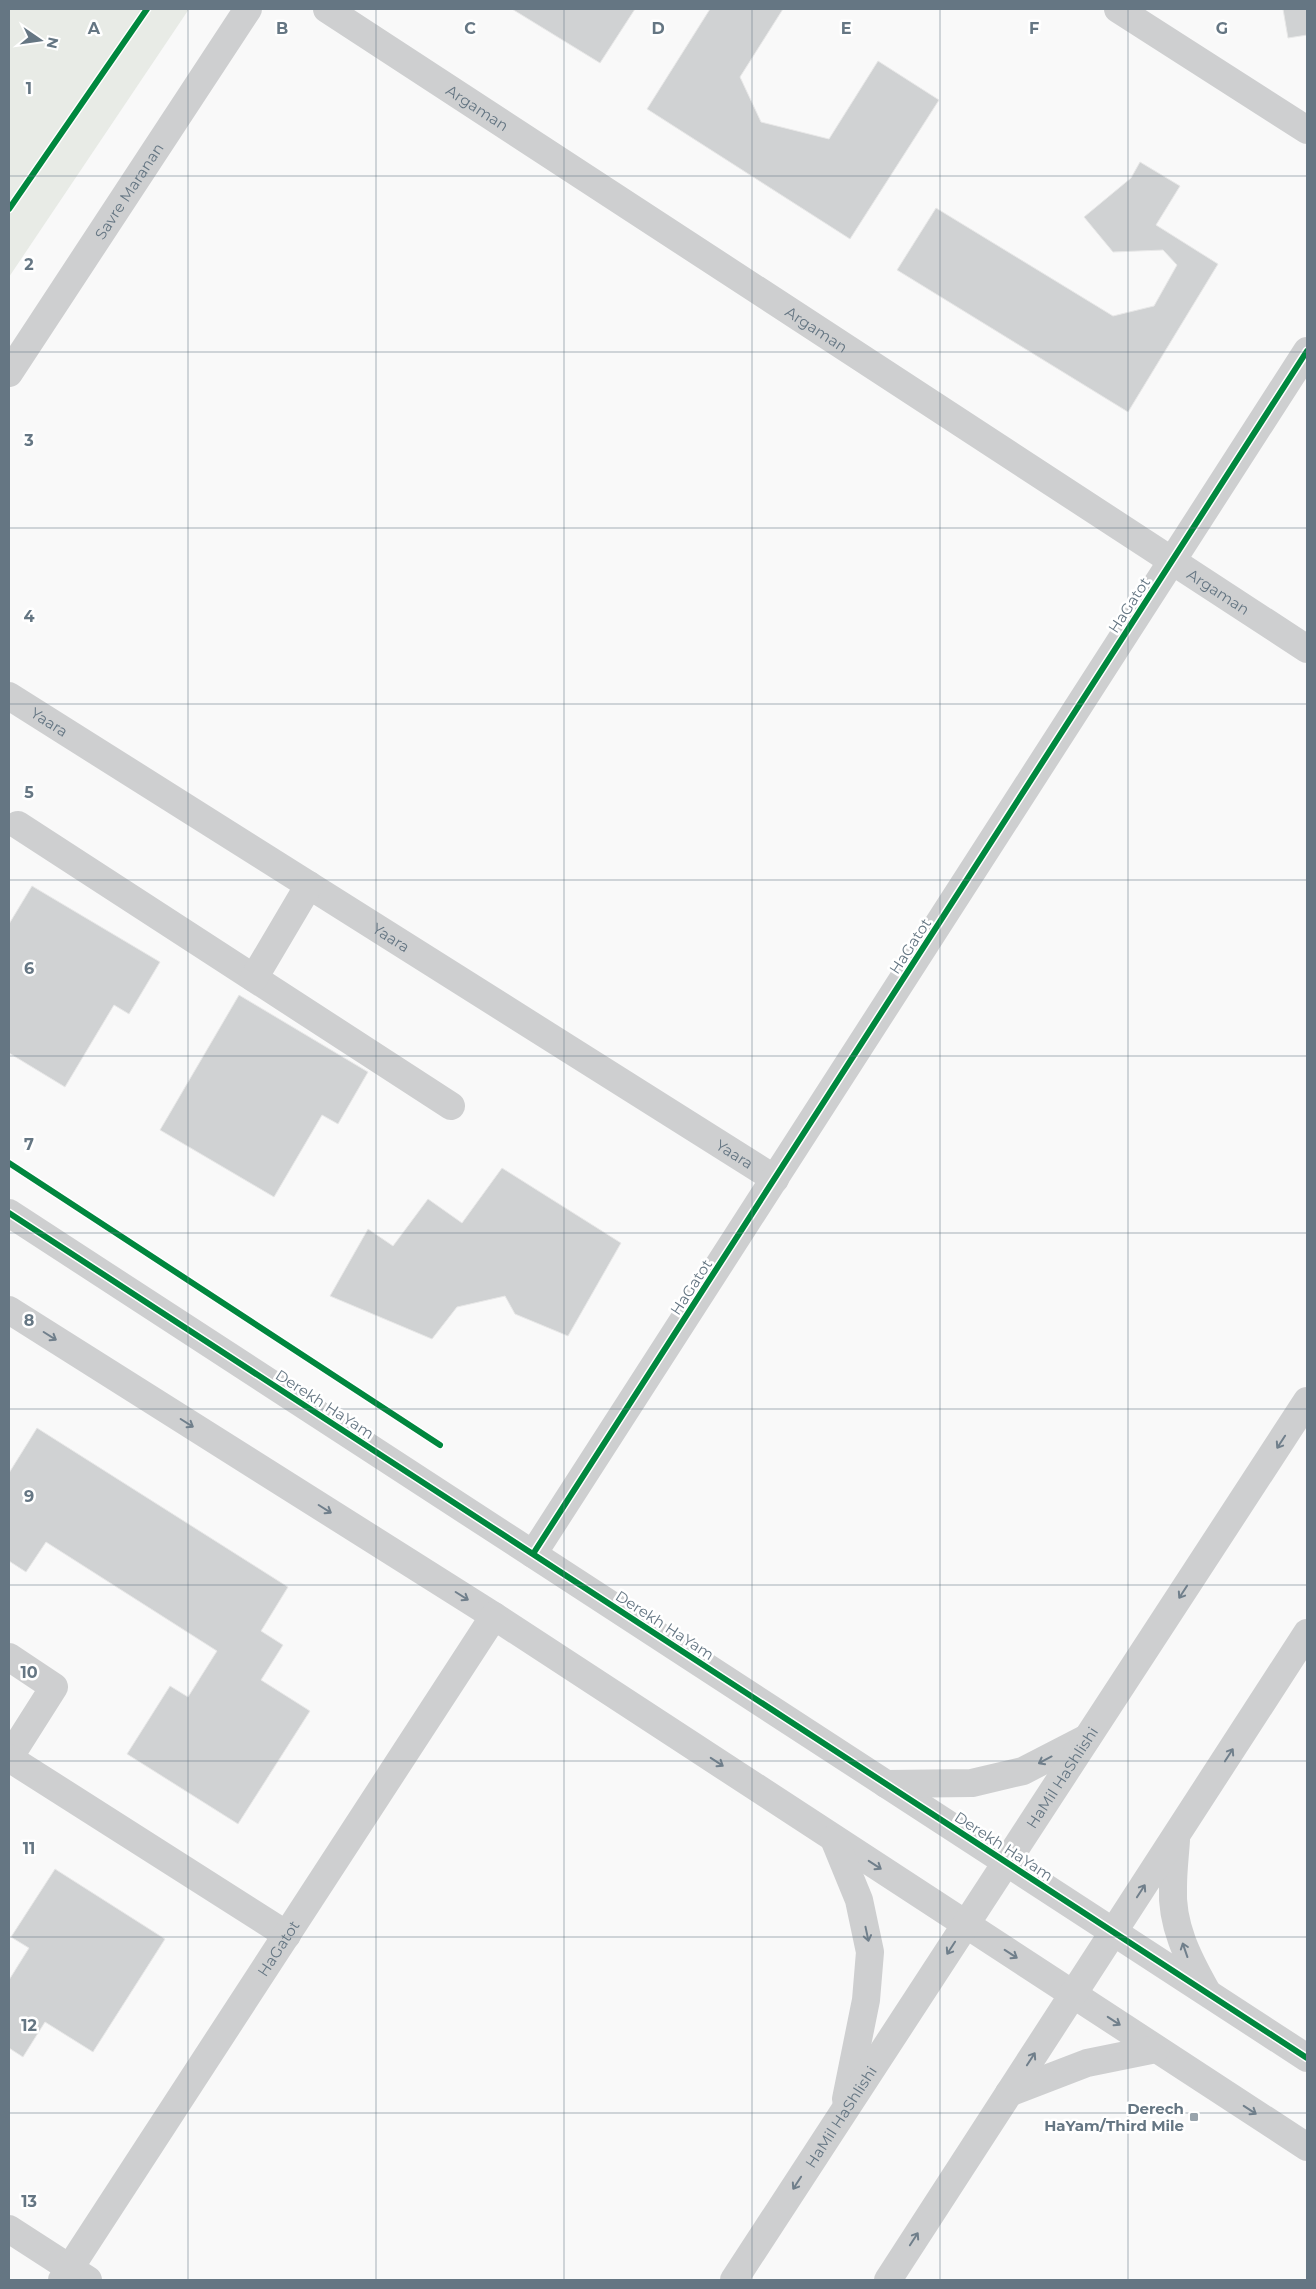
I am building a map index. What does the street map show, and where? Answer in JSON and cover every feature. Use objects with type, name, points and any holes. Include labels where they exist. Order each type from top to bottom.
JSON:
[{"type":"street","name":"Savre Maranan","points":[[9,373],[248,9]]},
{"type":"street","name":"Argaman","points":[[326,9],[1307,649]]},
{"type":"street","points":[[1118,9],[1307,130]]},
{"type":"street","name":"HaGatot","points":[[533,1554],[1307,351]]},
{"type":"street","name":"Yaara","points":[[9,696],[775,1179]]},
{"type":"street","points":[[18,826],[451,1106]]},
{"type":"street","points":[[254,978],[309,885]]},
{"type":"street","name":"Derekh HaYam","points":[[9,1213],[1307,2058]]},
{"type":"street","points":[[9,1310],[494,1616],[1307,2147]]},
{"type":"street","name":"HaMil HaShlishi","points":[[734,2280],[1307,1401]]},
{"type":"street","name":"HaGatot","points":[[73,2276],[286,1934],[494,1616]]},
{"type":"street","points":[[888,2280],[1307,1633]]},
{"type":"street","points":[[9,1657],[54,1687],[9,1758],[286,1934]]},
{"type":"street","points":[[886,1784],[972,1783],[1023,1772],[1089,1737]]},
{"type":"street","points":[[1176,1838],[1172,1888],[1175,1921],[1188,1959],[1208,1993]]},
{"type":"street","points":[[834,1839],[859,1900],[870,1952],[866,2000],[843,2113]]},
{"type":"street","points":[[1009,2093],[1087,2063],[1156,2049]]},
{"type":"street","points":[[9,2229],[73,2276]]},
{"type":"shaded area","points":[[9,9],[189,9],[9,277]]},
{"type":"building","points":[[512,9],[635,9],[600,63]]},
{"type":"building","points":[[710,9],[783,9],[740,77],[761,122],[829,139],[878,61],[939,100],[850,239],[647,109]]},
{"type":"building","points":[[1283,9],[1307,9],[1307,35],[1288,38]]},
{"type":"building","points":[[1140,162],[1180,186],[1156,225],[1218,264],[1128,412],[897,270],[936,208],[1113,316],[1154,306],[1177,265],[1163,250],[1113,252],[1084,217],[1131,178]]},
{"type":"building","points":[[32,886],[160,962],[129,1014],[114,1005],[65,1087],[9,1053],[9,924]]},
{"type":"building","points":[[239,995],[368,1072],[338,1124],[322,1115],[274,1197],[160,1130]]},
{"type":"building","points":[[502,1168],[621,1243],[568,1336],[515,1314],[505,1296],[457,1307],[432,1339],[330,1296],[368,1229],[393,1246],[428,1199],[462,1223]]},
{"type":"building","points":[[37,1428],[288,1587],[261,1631],[283,1645],[261,1680],[310,1711],[238,1824],[127,1754],[170,1686],[188,1697],[217,1651],[46,1542],[26,1572],[9,1561],[9,1473]]},
{"type":"building","points":[[55,1869],[165,1939],[93,2052],[45,2022],[23,2057],[9,2048],[9,1980],[29,1948],[11,1937]]},
{"type":"cycle path","points":[[9,209],[147,9]]},
{"type":"cycle path","points":[[533,1554],[1307,351]]},
{"type":"cycle path","points":[[9,1163],[440,1445]]},
{"type":"cycle path","points":[[9,1213],[1307,2058]]},
{"type":"place","name":"Derech HaYam/Third Mile","points":[[1194,2117]]}]
